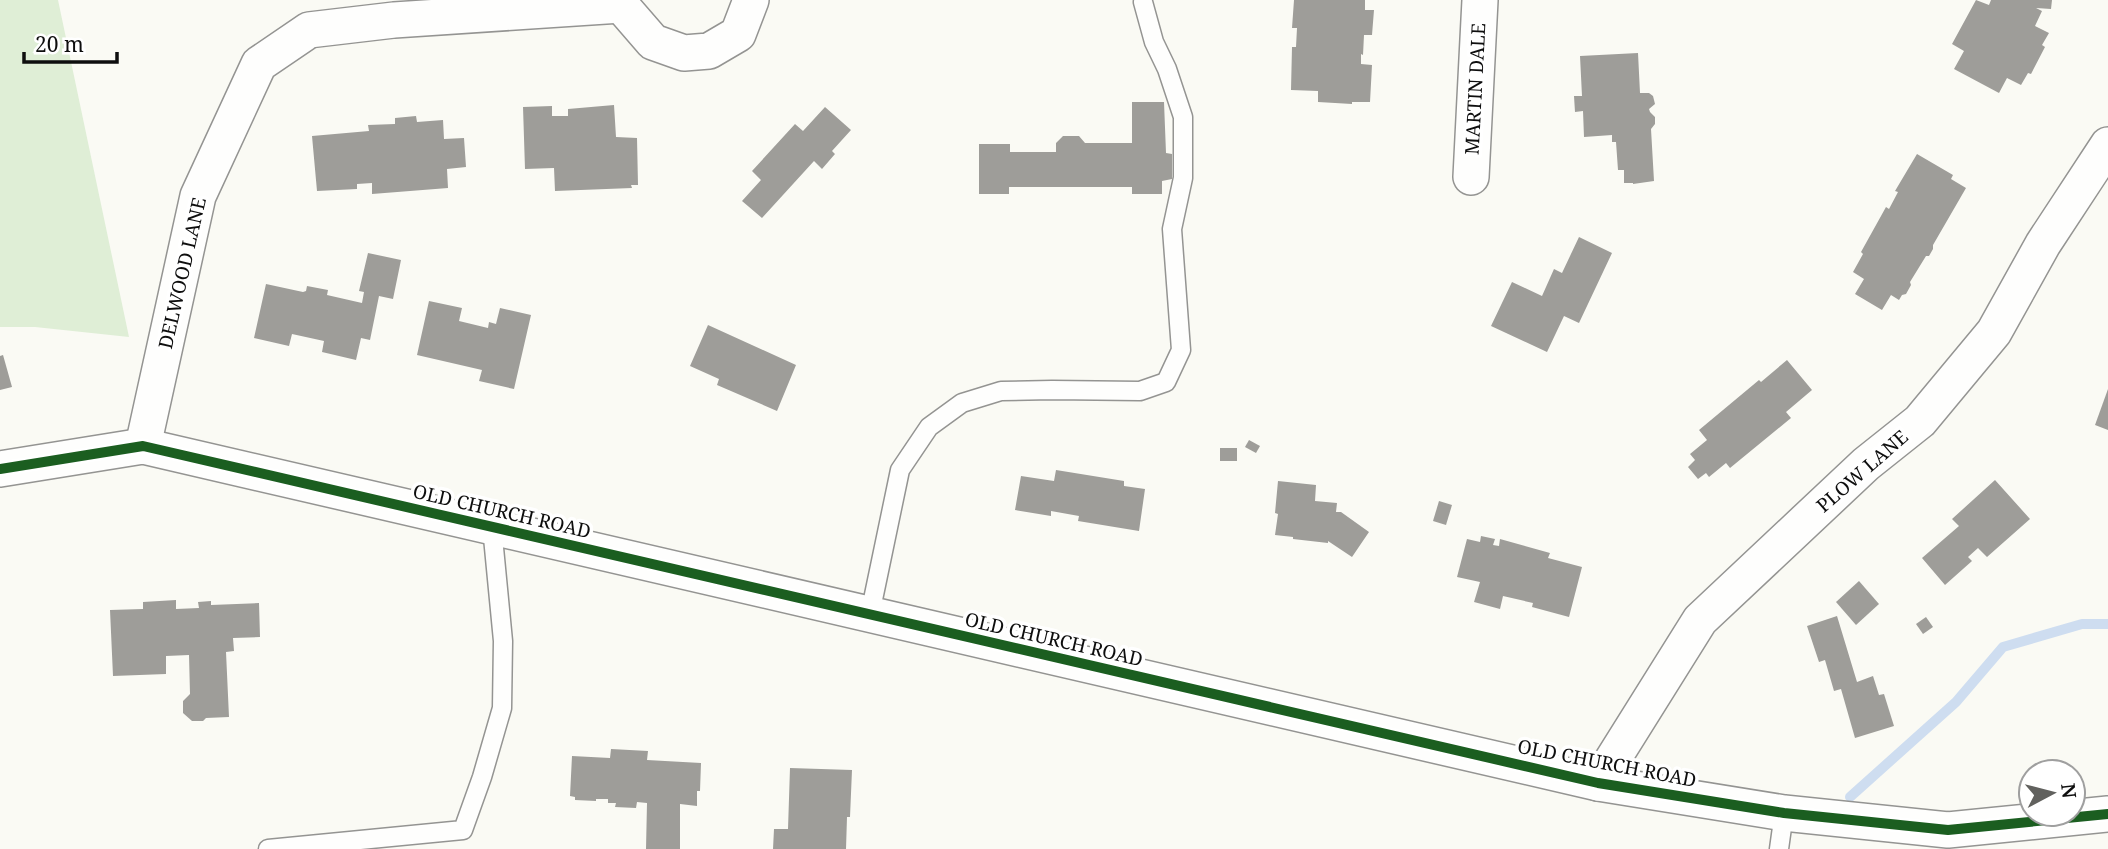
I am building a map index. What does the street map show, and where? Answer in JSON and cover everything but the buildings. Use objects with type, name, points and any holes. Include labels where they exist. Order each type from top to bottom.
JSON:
[{"type":"street","name":"DELWOOD LANE","points":[[144,446],[198,196],[259,64],[309,30],[394,20],[622,2],[653,42],[684,53],[709,51],[738,34],[751,0]]},
{"type":"street","name":"MARTIN DALE","points":[[1471,177],[1480,0]]},
{"type":"street","name":"PLOW LANE","points":[[1598,783],[1700,620],[1866,464],[1920,421],[1994,332],[2043,244],[2108,145]]},
{"type":"street","name":"OLD CHURCH ROAD","points":[[0,469],[144,446],[1598,783],[1784,813],[1948,830],[2108,814]]},
{"type":"lane","points":[[870,614],[900,470],[929,427],[962,403],[1001,391],[1140,391],[1166,382],[1181,350],[1172,229],[1183,178],[1183,117],[1167,69],[1153,42],[1143,2]]},
{"type":"lane","points":[[268,849],[463,830],[502,708],[503,641],[492,527]]},
{"type":"lane","points":[[1779,849],[1784,813]]},
{"type":"green space","points":[[0,0],[58,0],[129,337],[35,327],[0,327]]},
{"type":"waterway","points":[[1850,797],[1956,702],[2003,647],[2082,624],[2108,624]]},
{"type":"cycle path","points":[[0,469],[143,446],[1598,783],[1784,813],[1948,830],[2108,814]]}]
